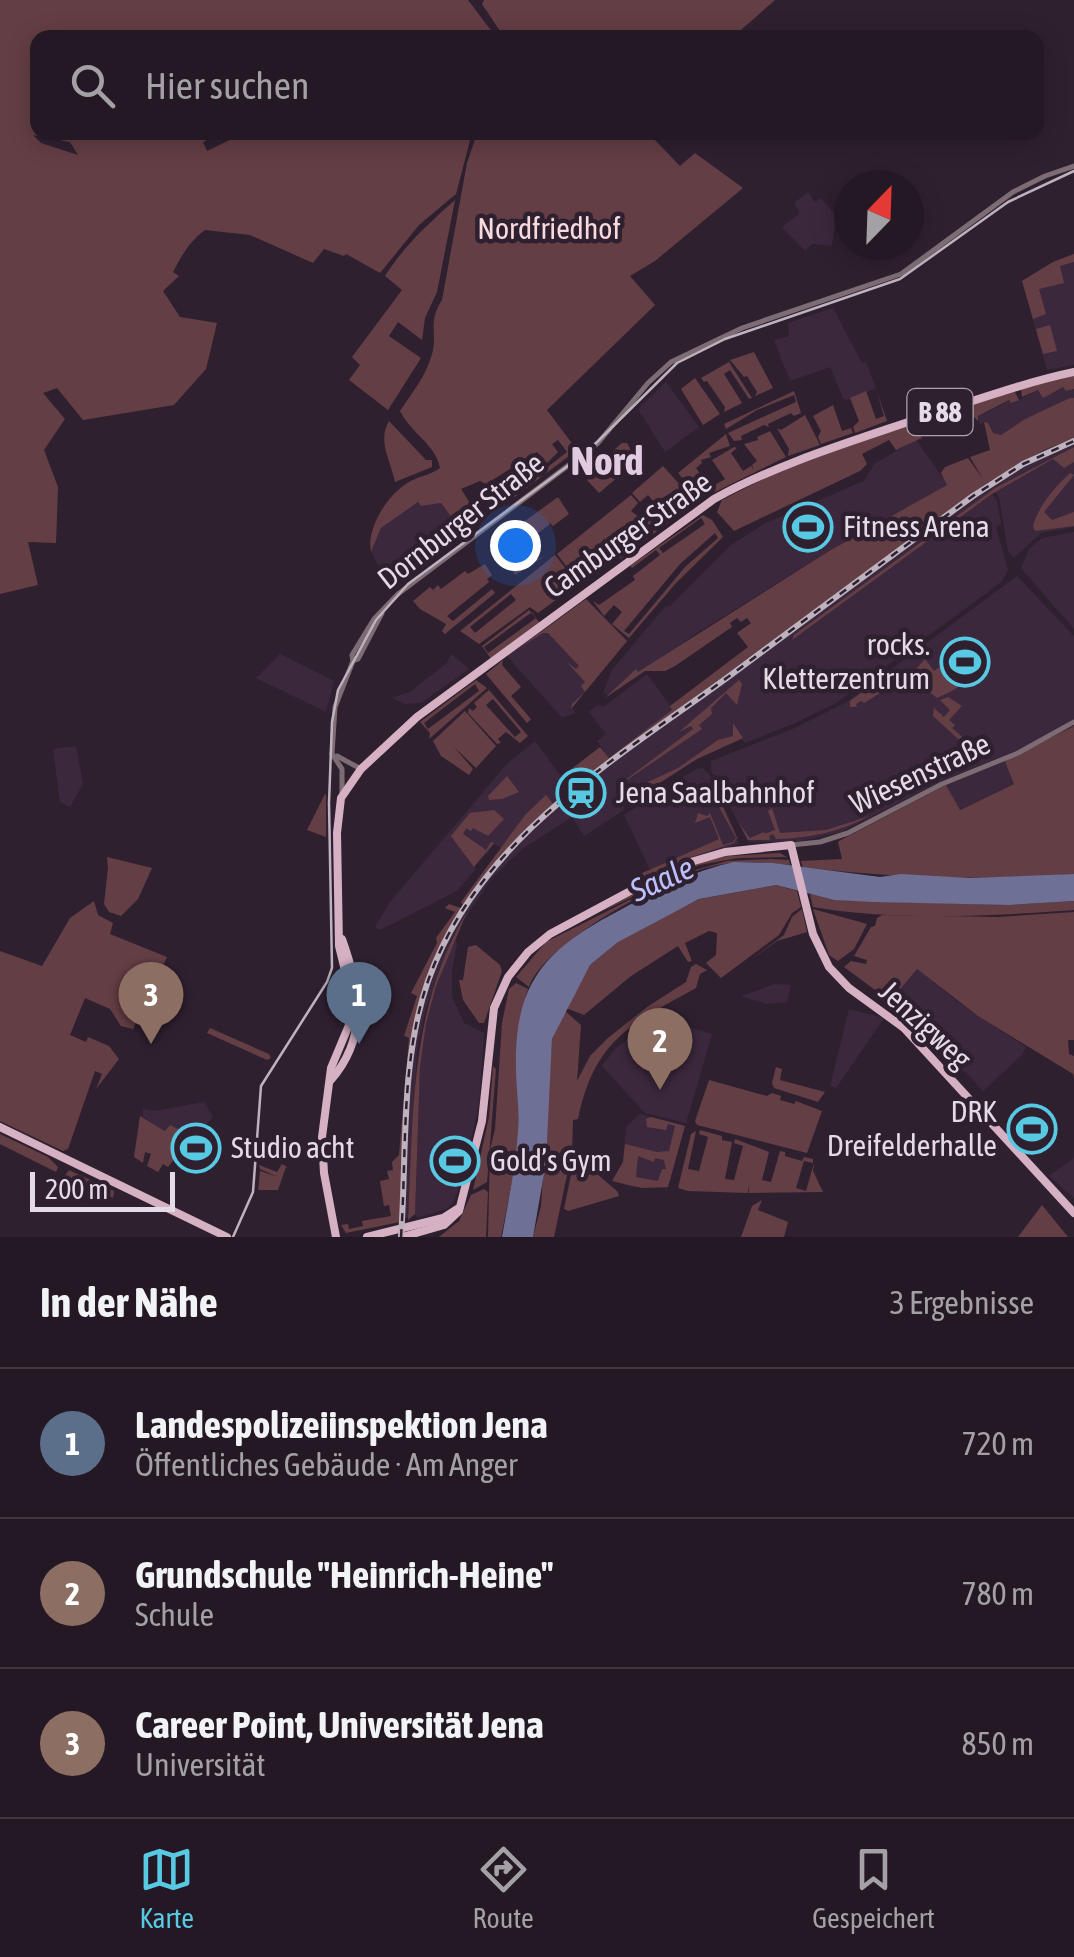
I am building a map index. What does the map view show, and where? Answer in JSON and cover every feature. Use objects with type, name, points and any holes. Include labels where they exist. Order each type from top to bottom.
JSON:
[{"type":"main road","name":"Camburger Straße","points":[[361,769],[396,734],[483,668],[695,510],[729,490],[826,450],[984,397],[1074,372]]},
{"type":"main road","name":"B 88","points":[[341,798],[361,769]]},
{"type":"main road","points":[[336,1237],[322,1156],[331,1068],[354,1003],[338,926],[337,833],[341,798]]},
{"type":"main road","name":"Jenzigweg","points":[[791,846],[821,953],[836,976],[904,1028],[1074,1212]]},
{"type":"main road","name":"Wiesenstraße","points":[[462,1201],[484,1109],[492,1018],[500,992],[522,959],[550,934],[677,866],[725,852],[791,846]]},
{"type":"main road","points":[[331,1080],[339,1071],[358,1020],[359,992],[345,959]]},
{"type":"main road","points":[[0,1127],[228,1237]]},
{"type":"main road","points":[[367,1237],[443,1218],[462,1201]]},
{"type":"main road","points":[[402,1237],[448,1223],[462,1201]]},
{"type":"street","name":"Dornburger Straße","points":[[341,798],[342,769],[332,754],[335,707],[352,655],[374,619],[410,584],[598,443],[648,382],[668,364],[726,334],[901,274],[1013,192],[1074,166]]},
{"type":"street","name":"Wiesenstraße","points":[[791,846],[848,833],[942,784],[1018,753],[1074,722]]},
{"type":"street","points":[[332,754],[361,769]]},
{"type":"shaded area","points":[[808,192],[815,202],[821,198],[834,214],[832,246],[812,244],[805,251],[782,227],[800,213],[794,203]]},
{"type":"shaded area","points":[[1074,254],[1074,365],[1047,370],[1022,281]]},
{"type":"shaded area","points":[[833,308],[862,363],[866,362],[876,388],[847,400],[830,367],[790,381],[774,340],[789,336],[788,323]]},
{"type":"shaded area","points":[[666,382],[699,427],[665,452],[638,409]]},
{"type":"shaded area","points":[[1064,387],[1067,391],[1074,389],[1074,398],[1025,419],[1001,435],[992,433],[986,422],[980,424],[977,417],[1038,390]]},
{"type":"shaded area","points":[[1074,438],[1074,447],[995,488],[793,638],[992,494],[997,501],[1001,523],[996,527],[1008,570],[988,592],[836,703],[793,724],[745,743],[742,739],[697,759],[584,836],[572,817],[521,850],[492,878],[455,933],[426,1008],[417,1052],[408,1218],[400,1218],[410,1050],[425,983],[444,937],[472,892],[514,841],[553,805],[525,815],[503,849],[494,844],[487,854],[484,852],[476,869],[457,891],[380,930],[375,927],[390,902],[507,764],[535,741],[566,783],[559,788],[565,794],[987,483],[1044,450]]},
{"type":"shaded area","points":[[916,440],[948,485],[829,551],[697,633],[609,695],[603,693],[612,670],[665,607],[731,545],[766,523],[864,481],[874,464]]},
{"type":"shaded area","points":[[1054,459],[1064,468],[1074,462],[1074,527],[1041,533],[1014,558],[1008,551],[995,492]]},
{"type":"shaded area","points":[[418,502],[421,506],[441,503],[464,534],[391,589],[371,552],[381,528]]},
{"type":"shaded area","points":[[1074,532],[1074,629],[1021,568],[1029,549],[1042,538]]},
{"type":"shaded area","points":[[1017,576],[1074,636],[1074,719],[1020,749],[943,780],[841,832],[801,841],[748,842],[711,770],[711,761],[795,728],[847,702]]},
{"type":"shaded area","points":[[544,628],[593,681],[572,708],[575,713],[562,718],[506,655]]},
{"type":"shaded area","points":[[280,654],[334,681],[326,712],[256,678]]},
{"type":"shaded area","points":[[451,654],[469,669],[421,703],[405,704],[392,698],[410,692],[447,663]]},
{"type":"shaded area","points":[[647,674],[673,710],[609,758],[597,741],[606,734],[589,712],[597,705],[605,706]]},
{"type":"shaded area","points":[[76,746],[83,784],[70,807],[60,802],[53,749]]},
{"type":"shaded area","points":[[1005,761],[1015,783],[959,810],[946,785]]},
{"type":"shaded area","points":[[703,768],[710,775],[738,844],[653,876],[624,815]]},
{"type":"shaded area","points":[[455,940],[452,997],[464,1023],[484,1033],[479,1104],[453,1203],[417,1218],[420,1067],[436,986]]},
{"type":"shaded area","points":[[916,968],[962,1005],[1026,1047],[983,1091],[890,1001]]},
{"type":"shaded area","points":[[775,984],[791,985],[787,1002],[766,1004],[741,996]]},
{"type":"shaded area","points":[[849,1009],[884,1018],[836,1088],[830,1086]]},
{"type":"shaded area","points":[[657,1017],[669,1031],[677,1024],[712,1034],[686,1123],[645,1113],[602,1066],[615,1049]]},
{"type":"shaded area","points":[[204,1102],[213,1117],[194,1138],[170,1125],[165,1131],[143,1117],[143,1109],[155,1111]]},
{"type":"shaded area","points":[[640,1114],[685,1126],[666,1188],[632,1187],[612,1181],[623,1162],[626,1127]]},
{"type":"shaded area","points":[[1074,1158],[1074,1198],[1049,1176]]},
{"type":"green space","points":[[0,0],[468,0],[491,30],[30,30],[30,140],[78,155],[70,142],[59,140],[207,140],[203,142],[207,151],[230,140],[470,140],[456,194],[419,225],[380,273],[346,254],[324,249],[313,263],[250,235],[205,230],[183,254],[173,272],[179,276],[163,291],[180,317],[217,323],[206,369],[174,405],[83,420],[57,388],[43,393],[65,419],[44,450],[58,487],[56,543],[28,542],[38,585],[0,594]]},
{"type":"green space","points":[[484,0],[775,0],[741,30],[499,30],[482,4]]},
{"type":"green space","name":"Nordfriedhof","points":[[475,140],[655,140],[680,166],[695,153],[743,188],[655,261],[630,276],[655,305],[547,410],[577,450],[504,505],[490,490],[503,500],[530,481],[523,472],[538,461],[544,470],[567,452],[558,440],[552,444],[558,452],[547,463],[537,452],[486,484],[480,481],[461,489],[482,522],[464,534],[441,503],[421,506],[418,502],[381,528],[371,552],[375,522],[386,503],[401,487],[440,468],[434,452],[400,411],[422,377],[434,347],[435,315],[442,300]]},
{"type":"green space","points":[[455,200],[437,292],[425,318],[422,340],[398,322],[389,336],[421,358],[388,410],[349,380],[360,365],[352,357],[402,290],[385,276],[408,245]]},
{"type":"green space","points":[[1074,254],[1074,262],[1060,266],[1064,283],[1039,289],[1046,314],[1033,319],[1022,281]]},
{"type":"green space","points":[[1050,325],[1057,351],[1043,354],[1036,329]]},
{"type":"green space","points":[[754,352],[773,388],[755,396],[757,392],[747,376],[730,360]]},
{"type":"green space","points":[[729,362],[752,398],[730,370],[724,374],[742,403],[724,412],[725,407],[701,378]]},
{"type":"green space","points":[[1074,374],[1074,389],[1066,391],[1063,387],[1043,398],[1038,390],[1022,397],[1021,388]]},
{"type":"green space","points":[[695,378],[720,414],[703,425],[681,389]]},
{"type":"green space","points":[[1014,390],[1019,400],[1009,400],[978,416],[978,421],[971,414],[957,419],[964,406]]},
{"type":"green space","points":[[794,391],[801,413],[791,413],[768,424],[769,427],[764,425],[741,436],[742,440],[734,441],[728,433],[796,402],[794,395],[757,410],[726,429],[724,424]]},
{"type":"green space","points":[[866,391],[876,419],[884,416],[877,392],[887,421],[855,433],[853,427],[859,421],[850,398]]},
{"type":"green space","points":[[1074,398],[1074,438],[1044,450],[987,483],[574,786],[565,774],[600,747],[609,758],[748,647],[737,633],[751,623],[747,618],[741,622],[737,618],[730,623],[732,627],[675,666],[665,671],[645,671],[605,698],[636,669],[638,672],[829,551],[947,485],[941,473],[945,467],[968,458],[983,479],[970,457],[990,450],[984,422],[993,433],[1001,435]]},
{"type":"green space","points":[[833,405],[842,431],[851,428],[853,433],[821,444],[821,431],[813,416]]},
{"type":"green space","points":[[805,415],[820,445],[788,456],[789,449],[777,428],[781,430]]},
{"type":"green space","points":[[389,421],[426,460],[432,460],[432,467],[395,482],[384,436]]},
{"type":"green space","points":[[914,424],[924,428],[919,432],[922,438],[896,450],[889,440],[862,454],[867,464],[860,471],[734,531],[717,512],[722,500],[785,468]]},
{"type":"green space","points":[[770,431],[786,457],[707,496],[699,496],[678,473],[726,434],[730,446],[709,453],[711,457],[701,460],[696,468],[710,488],[725,479],[712,460],[734,447],[737,448],[731,453],[743,471],[751,466],[754,470],[752,465],[757,461],[744,444]]},
{"type":"green space","points":[[622,443],[627,443],[637,461],[599,493],[587,480],[587,474]]},
{"type":"green space","points":[[1074,447],[1074,462],[1064,468],[1053,459],[992,494],[792,640],[995,488]]},
{"type":"green space","points":[[663,466],[693,504],[620,559],[616,546],[674,502],[668,495],[658,500],[654,510],[657,512],[602,546],[606,552],[612,548],[616,556],[579,583],[557,554],[631,495],[638,503],[631,511],[639,517],[654,502],[648,495],[640,502],[632,493]],"holes":[[[673,508],[677,514],[620,554],[617,548]]]},
{"type":"green space","points":[[1070,473],[1074,475],[1044,512],[1052,520],[1074,512],[1074,526],[1035,531],[1033,526],[1043,504]]},
{"type":"green space","points":[[558,497],[569,514],[553,526],[548,521],[550,524],[523,545],[536,560],[545,556],[515,575],[500,549],[504,546],[517,568],[524,564],[507,534]]},
{"type":"green space","points":[[703,515],[712,520],[723,537],[676,583],[629,638],[612,624],[622,612],[614,605],[604,616],[593,601],[599,605],[635,580],[633,576],[660,555],[656,550],[630,566]],"holes":[[[701,518],[705,524],[663,553],[659,548]],[[715,533],[718,538],[685,567],[629,634],[624,631],[680,564]]]},
{"type":"green space","points":[[555,555],[578,584],[538,613],[530,607],[479,644],[460,631]],"holes":[[[511,594],[516,600],[475,633],[470,627]]]},
{"type":"green space","points":[[485,564],[492,575],[487,579],[489,582],[447,616],[453,621],[492,589],[495,593],[445,634],[442,631],[446,624],[413,601],[430,587],[433,590],[438,585],[441,589],[465,571],[468,574]]},
{"type":"green space","points":[[586,599],[627,641],[585,692],[581,686],[585,682],[566,661],[576,669],[579,666],[548,633],[519,648]]},
{"type":"green space","points":[[529,610],[531,613],[484,647],[488,653],[536,618],[540,623],[491,659],[482,646]]},
{"type":"green space","points":[[979,643],[988,663],[983,658],[972,667],[976,673],[954,690],[937,698],[916,681],[922,676],[916,669],[925,659],[934,671],[943,665],[942,672],[952,682],[984,655]]},
{"type":"green space","points":[[503,660],[502,665],[521,687],[511,696],[531,719],[527,723],[486,674]]},
{"type":"green space","points":[[881,678],[885,684],[880,693],[850,707],[850,701]]},
{"type":"green space","points":[[476,680],[487,688],[429,739],[430,733],[420,722]],"holes":[[[475,684],[479,691],[428,729],[424,723]]]},
{"type":"green space","points":[[739,680],[742,684],[737,705],[726,693],[699,725],[702,729],[612,790],[693,729],[691,726],[679,732]]},
{"type":"green space","points":[[489,690],[528,736],[520,743],[506,732],[497,744],[468,713],[469,708],[473,711],[477,707],[474,703]],"holes":[[[493,699],[521,732],[515,737],[486,705]]]},
{"type":"green space","points":[[948,697],[962,706],[949,720],[955,725],[952,728],[982,754],[979,758],[933,716],[934,708],[944,717],[950,710],[940,700]]},
{"type":"green space","points":[[465,711],[496,746],[476,768],[454,747],[473,769],[469,775],[441,756],[433,741]]},
{"type":"green space","points":[[733,723],[743,738],[697,759],[622,807],[631,790],[678,768],[718,740],[733,736]]},
{"type":"green space","points":[[1074,726],[1074,874],[938,877],[803,867],[801,861],[842,859],[838,842],[946,785],[960,810],[1014,784],[1005,761]]},
{"type":"green space","points":[[507,776],[519,792],[489,800],[488,796]]},
{"type":"green space","points":[[326,795],[326,837],[307,830]]},
{"type":"green space","points":[[546,795],[554,805],[502,854],[463,906],[461,902],[525,815]]},
{"type":"green space","points":[[719,799],[737,838],[734,843],[676,862],[643,879],[640,874],[719,839],[710,817],[695,823],[698,813],[710,813],[723,845],[733,842],[736,838],[718,805]]},
{"type":"green space","points":[[772,808],[780,833],[826,830],[870,816],[813,836],[776,839],[773,834],[770,840],[748,840],[739,823],[750,838],[764,832],[760,821],[765,834],[775,830],[768,811]]},
{"type":"green space","points":[[494,810],[504,819],[488,836],[473,828],[466,828],[463,834],[486,850],[494,843],[474,867],[451,836],[470,813]]},
{"type":"green space","points":[[780,853],[787,857],[738,858],[699,865],[601,912],[678,869],[712,857]]},
{"type":"green space","points":[[107,857],[152,868],[138,899],[121,916],[109,912],[104,904]]},
{"type":"green space","points":[[789,860],[790,865],[727,864],[662,885],[580,933],[539,970],[529,987],[516,977],[546,942],[681,874],[727,861]]},
{"type":"green space","points":[[776,885],[797,891],[801,907],[792,913],[779,935],[721,978],[706,963],[716,955],[717,933],[709,931],[685,943],[692,961],[688,962],[678,946],[631,976],[584,1015],[566,1008],[590,965],[648,924],[700,899]]},
{"type":"green space","points":[[810,894],[834,900],[1009,905],[1074,901],[1074,910],[977,915],[876,914],[813,907]]},
{"type":"green space","points":[[94,901],[98,915],[113,923],[110,934],[167,957],[133,1029],[121,1026],[110,1009],[85,998],[70,1035],[109,1046],[119,1059],[96,1089],[102,1074],[95,1071],[68,1149],[63,1151],[0,1121],[0,951],[42,966],[70,918]]},
{"type":"green space","points":[[449,904],[461,908],[440,948],[415,1024],[400,1222],[346,1233],[341,1225],[348,1224],[349,1229],[363,1226],[362,1221],[391,1216],[389,1205],[384,1206],[380,1181],[389,1179],[387,1171],[393,1170],[392,1162],[399,1155],[409,1038],[404,1036],[417,996],[411,993],[436,938],[455,912],[445,908]]},
{"type":"green space","points":[[802,909],[807,932],[777,941],[749,961],[784,935],[792,917]]},
{"type":"green space","points":[[813,909],[867,924],[854,949],[838,961],[829,955]]},
{"type":"green space","points":[[467,912],[436,986],[426,1024],[420,1067],[415,1214],[408,1220],[414,1100],[424,1024],[434,986],[448,949]]},
{"type":"green space","points":[[1074,912],[1074,1040],[1068,1040],[1069,1054],[1074,1056],[1074,1079],[1073,1074],[978,1016],[917,969],[890,1001],[844,967],[851,961],[866,964],[867,960],[854,956],[882,915],[998,917]]},
{"type":"green space","points":[[476,945],[502,971],[484,1023],[479,1023],[463,1000],[459,980],[463,980],[468,947]]},
{"type":"green space","points":[[696,964],[707,970],[700,974],[696,988],[634,1024],[605,1052],[594,1070],[578,1119],[573,1120],[572,1151],[554,1237],[533,1237],[541,1206],[552,1039],[565,1011],[581,1025],[577,1081],[590,1056],[608,1038],[686,982]]},
{"type":"green space","points":[[516,983],[528,989],[519,1042],[518,1142],[501,1237],[488,1237],[490,1150],[495,1129],[502,1023],[509,989]]},
{"type":"green space","points":[[210,1028],[271,1058],[267,1060],[207,1033]]},
{"type":"green space","points":[[493,1066],[496,1069],[487,1182],[473,1190],[489,1117]]},
{"type":"green space","points":[[776,1067],[782,1069],[780,1080],[825,1092],[818,1102],[774,1088]]},
{"type":"green space","points":[[709,1080],[767,1096],[772,1093],[781,1096],[780,1100],[794,1104],[796,1101],[822,1111],[807,1153],[697,1125]]},
{"type":"green space","points":[[140,1116],[165,1131],[170,1125],[192,1136],[168,1167],[163,1164],[158,1172],[147,1166],[151,1154],[145,1152],[143,1163],[134,1157]]},
{"type":"green space","points":[[646,1119],[685,1126],[668,1187],[642,1188],[612,1181],[623,1162],[625,1144],[669,1151],[675,1126],[668,1124],[666,1130],[647,1127]],"holes":[[[638,1156],[654,1162],[655,1158],[664,1160],[666,1169],[662,1169],[658,1181],[636,1177]]]},
{"type":"green space","points":[[700,1130],[732,1142],[725,1179],[734,1180],[743,1146],[734,1143],[735,1139],[769,1152],[762,1180],[771,1182],[780,1151],[802,1161],[804,1157],[813,1159],[813,1163],[804,1161],[796,1188],[806,1191],[814,1163],[813,1171],[823,1192],[749,1193],[749,1184],[748,1193],[678,1188],[691,1134],[696,1131],[688,1169],[699,1171],[708,1137],[699,1134]]},
{"type":"green space","points":[[0,1134],[48,1157],[58,1167],[56,1172],[0,1144]]},
{"type":"green space","points":[[575,1155],[618,1192],[619,1196],[564,1209]]},
{"type":"green space","points":[[282,1164],[289,1168],[286,1167],[278,1190],[258,1190],[260,1171],[278,1177],[259,1165],[277,1172]]},
{"type":"green space","points":[[69,1170],[114,1191],[113,1198],[64,1177]]},
{"type":"green space","points":[[484,1189],[488,1192],[486,1237],[439,1237],[459,1221],[471,1195]]},
{"type":"green space","points":[[762,1200],[758,1210],[788,1222],[784,1237],[741,1237],[752,1206]]},
{"type":"green space","points":[[1042,1205],[1068,1237],[1018,1237]]},
{"type":"water","points":[[734,862],[880,877],[1074,874],[1074,901],[1009,905],[834,900],[776,885],[699,899],[618,942],[590,965],[552,1039],[546,1162],[533,1237],[502,1237],[518,1131],[517,1038],[521,1012],[540,970],[555,953],[596,923],[676,881]]},
{"type":"tram line","points":[[233,1237],[253,1192],[261,1086],[332,968],[332,722],[338,690],[376,620],[408,584],[588,451],[677,363],[725,339],[900,279],[1008,202],[1074,171]]},
{"type":"railway","points":[[401,1237],[406,1107],[419,1012],[428,981],[451,931],[480,885],[554,807],[640,740],[973,496],[1023,464],[1074,441]]},
{"type":"place","name":"Fitness Arena","points":[[808,527]]},
{"type":"place","name":"rocks. Kletterzentrum","points":[[965,662]]},
{"type":"place","name":"Jena Saalbahnhof","points":[[581,793]]},
{"type":"place","name":"Career Point, Universität Jena","points":[[151,1044]]},
{"type":"place","name":"Landespolizeiinspektion Jena","points":[[359,1044]]},
{"type":"place","name":"Grundschule \"Heinrich-Heine\"","points":[[660,1090]]},
{"type":"place","name":"DRK Dreifelderhalle","points":[[1032,1129]]},
{"type":"place","name":"Studio acht","points":[[196,1148]]},
{"type":"place","name":"Gold’s Gym","points":[[455,1161]]},
{"type":"district","name":"Nord","points":[[607,461]]},
{"type":"water label","name":"Saale","points":[[662,879]]}]
